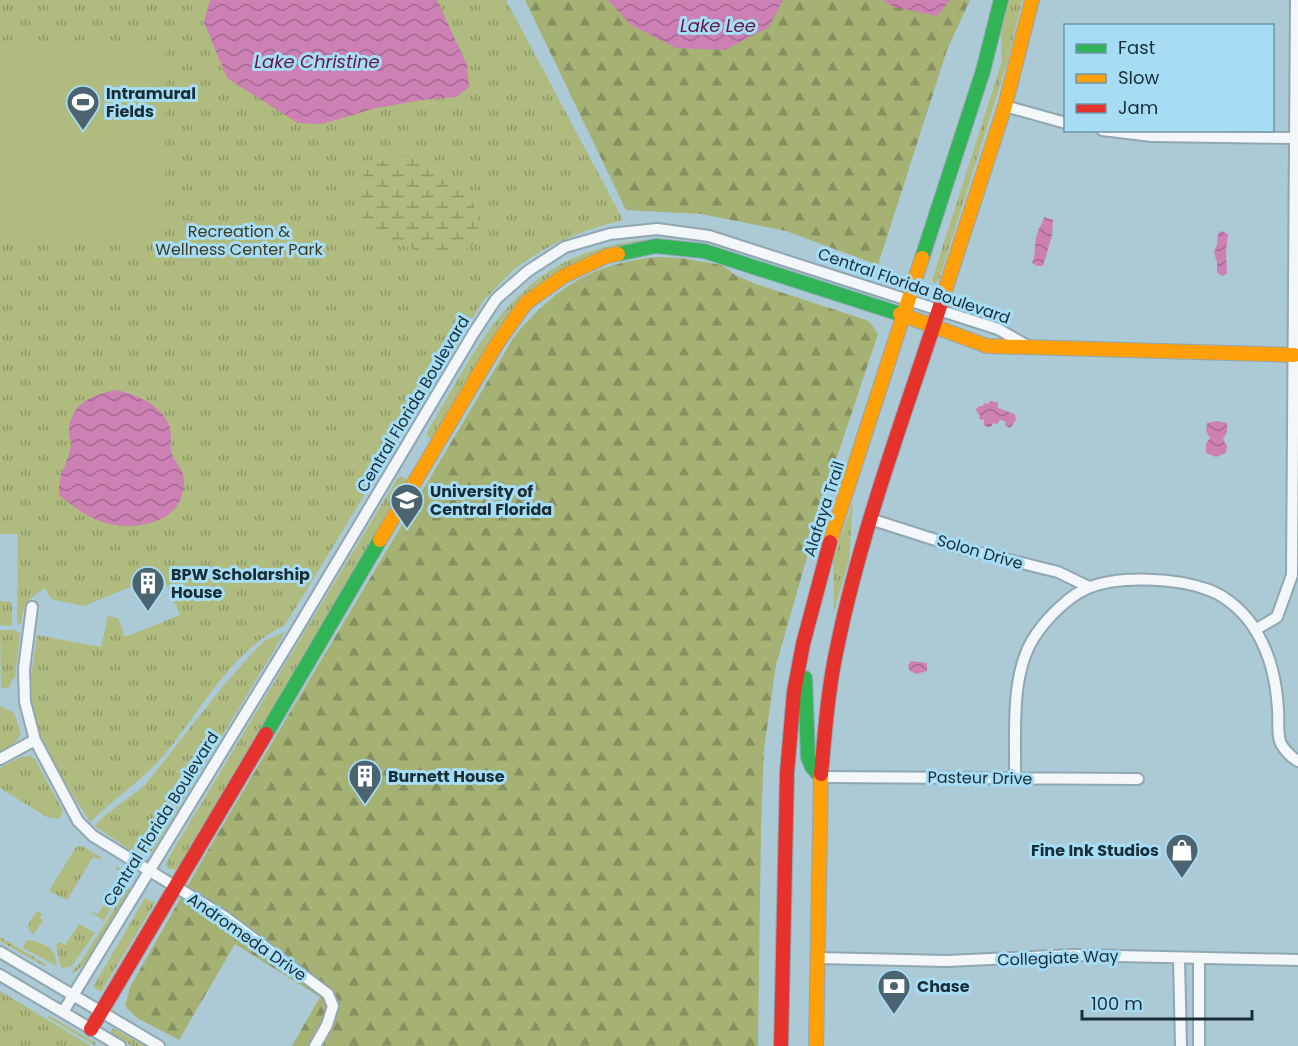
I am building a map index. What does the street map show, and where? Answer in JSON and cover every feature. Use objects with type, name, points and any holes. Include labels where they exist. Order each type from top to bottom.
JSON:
[{"type":"main road","name":"Alafaya Trail","points":[[781,1046],[787,773],[794,692],[803,644],[830,542],[983,71],[1001,0]]},
{"type":"main road","points":[[816,1046],[821,777],[828,701],[837,647],[870,519],[1005,106],[1032,0]]},
{"type":"main road","name":"Central Florida Boulevard","points":[[91,1029],[498,342],[526,303],[564,276],[607,256],[656,246],[704,251],[904,315],[987,346],[1026,345],[1043,349],[1294,355]]},
{"type":"main road","points":[[803,644],[808,757],[812,767],[821,777]]},
{"type":"street","points":[[1256,630],[1277,617],[1292,575],[1296,0]]},
{"type":"street","points":[[1005,106],[1064,123]]},
{"type":"street","points":[[1119,132],[1152,136],[1296,138]]},
{"type":"street","name":"Central Florida Boulevard","points":[[63,1012],[296,631],[473,334],[496,299],[528,271],[565,247],[610,234],[657,229],[709,236],[998,328],[1026,345]]},
{"type":"street","name":"Solon Drive","points":[[870,519],[964,549],[1058,572],[1089,587]]},
{"type":"street","points":[[1015,779],[1020,666],[1037,633],[1071,597],[1089,587],[1131,579],[1178,582],[1210,590],[1235,605],[1256,630],[1272,666],[1280,742],[1294,759],[1298,760]]},
{"type":"street","name":"Andromeda Drive","points":[[32,607],[24,669],[25,702],[35,740],[78,821],[93,836],[225,917],[328,994],[333,1006],[327,1025],[315,1046]]},
{"type":"street","points":[[0,759],[35,740]]},
{"type":"street","name":"Pasteur Drive","points":[[821,777],[1138,779]]},
{"type":"street","points":[[0,952],[159,1046]]},
{"type":"street","name":"Collegiate Way","points":[[818,958],[947,961],[1076,955],[1298,960]]},
{"type":"street","points":[[1179,958],[1181,1046]]},
{"type":"street","points":[[1198,1046],[1199,958]]},
{"type":"street","points":[[0,975],[120,1046]]},
{"type":"green space","name":"Recreation & Wellness Center Park","points":[[0,0],[506,0],[623,220],[580,233],[541,251],[516,268],[483,301],[285,625],[266,636],[233,665],[165,754],[138,781],[90,822],[65,783],[33,723],[31,677],[37,635],[101,647],[108,616],[118,618],[125,637],[180,615],[162,574],[84,606],[51,599],[45,588],[28,602],[23,611],[21,623],[17,625],[18,534],[0,534]]},
{"type":"green space","points":[[525,0],[970,0],[947,50],[878,265],[786,231],[701,214],[626,210]]},
{"type":"green space","points":[[1009,0],[1022,0],[1008,60],[939,280],[934,284],[932,280],[1002,61],[1001,35]]},
{"type":"green space","name":"Intramural Fields","points":[[0,44],[166,46],[165,216],[138,244],[0,243]]},
{"type":"green space","points":[[404,155],[445,173],[464,190],[479,219],[476,239],[470,247],[460,252],[446,254],[413,249],[381,235],[369,227],[362,218],[358,199],[361,182],[368,169],[379,162]]},
{"type":"green space","points":[[655,239],[611,247],[555,273],[433,438],[428,438],[427,433],[469,361],[490,329],[513,301],[540,278],[571,259],[609,246]]},
{"type":"green space","points":[[657,257],[681,258],[722,265],[735,275],[756,284],[869,321],[878,334],[828,484],[776,665],[764,749],[758,1046],[292,1046],[320,997],[235,944],[179,1040],[137,1018],[125,1006],[130,987],[208,850],[514,337],[544,305],[576,281],[613,265]]},
{"type":"green space","points":[[401,476],[406,479],[405,485],[178,867],[174,870],[168,868],[166,864],[169,857],[397,479]]},
{"type":"green space","points":[[853,502],[849,560],[834,611],[833,559]]},
{"type":"green space","points":[[0,601],[12,602],[12,626],[0,625]]},
{"type":"green space","points":[[0,630],[14,630],[20,633],[15,678],[9,687],[1,689]]},
{"type":"green space","points":[[285,632],[153,850],[144,855],[134,853],[95,826],[103,817],[145,785],[224,685],[256,649],[266,640]]},
{"type":"green space","points":[[0,706],[14,713],[21,734],[14,744],[0,752]]},
{"type":"green space","points":[[31,756],[35,759],[63,811],[60,818],[45,816],[0,788],[0,768],[21,757]]},
{"type":"green space","points":[[82,846],[101,857],[101,860],[93,857],[67,900],[49,891],[76,847]]},
{"type":"green space","points":[[118,867],[125,872],[126,882],[104,921],[89,911],[98,914],[122,874],[115,868]]},
{"type":"green space","points":[[128,887],[130,891],[87,962],[73,974],[71,972],[80,963]]},
{"type":"green space","points":[[145,898],[155,903],[101,992],[93,987]]},
{"type":"green space","points":[[37,911],[42,914],[40,918],[43,920],[33,935],[28,928]]},
{"type":"green space","points":[[79,924],[95,933],[71,967],[61,968],[56,946],[59,942],[65,945]]},
{"type":"green space","points":[[0,937],[47,965],[44,966],[0,941]]},
{"type":"green space","points":[[29,940],[49,947],[54,954],[57,966],[23,948]]},
{"type":"green space","points":[[0,991],[91,1046],[0,1046]]},
{"type":"green space","points":[[50,1016],[96,1043],[96,1046],[47,1017]]},
{"type":"green space","points":[[113,1028],[144,1046],[132,1046],[110,1033]]},
{"type":"water","name":"Lake Christine","points":[[210,0],[437,0],[467,65],[469,87],[456,97],[376,108],[322,124],[298,123],[227,78],[204,22]]},
{"type":"water","name":"Lake Lee","points":[[608,0],[783,0],[769,27],[725,50],[676,48],[631,25]]},
{"type":"water","points":[[883,0],[950,0],[937,16],[894,7]]},
{"type":"water","points":[[1044,217],[1053,220],[1052,236],[1043,266],[1037,266],[1032,263],[1037,235]]},
{"type":"water","points":[[1221,231],[1228,234],[1227,273],[1223,276],[1217,273],[1214,253],[1218,234]]},
{"type":"water","points":[[117,390],[141,398],[162,413],[170,428],[172,455],[183,474],[184,484],[181,498],[174,509],[152,523],[124,526],[110,524],[87,515],[59,495],[60,480],[70,453],[70,422],[74,414],[78,407],[92,397]]},
{"type":"water","points":[[990,401],[998,402],[998,408],[1015,414],[1016,420],[1010,428],[1005,426],[1005,421],[1000,420],[997,424],[993,423],[991,427],[987,427],[984,425],[984,420],[979,419],[980,415],[976,409]]},
{"type":"water","points":[[1217,421],[1227,423],[1227,432],[1223,439],[1227,446],[1226,453],[1216,457],[1206,453],[1206,443],[1210,438],[1206,431],[1207,423]]},
{"type":"water","points":[[911,661],[927,663],[927,671],[916,674],[910,671],[908,666]]},
{"type":"traffic: fast","points":[[922,258],[983,71],[1001,0]]},
{"type":"traffic: fast","points":[[618,254],[656,246],[704,251],[900,314]]},
{"type":"traffic: fast","points":[[266,734],[380,540]]},
{"type":"traffic: fast","points":[[805,678],[808,757],[812,767],[821,777]]},
{"type":"traffic: slow","points":[[941,303],[1005,106],[1032,0]]},
{"type":"traffic: slow","points":[[380,540],[498,342],[526,303],[564,276],[607,256],[618,254]]},
{"type":"traffic: slow","points":[[830,542],[922,258]]},
{"type":"traffic: slow","points":[[900,314],[987,346],[1294,355]]},
{"type":"traffic: slow","points":[[816,1046],[821,774]]},
{"type":"traffic: jam","points":[[821,774],[831,679],[858,560],[941,303]]},
{"type":"traffic: jam","points":[[781,1046],[787,773],[794,692],[803,644],[830,542]]},
{"type":"traffic: jam","points":[[91,1029],[266,734]]},
{"type":"place","name":"Intramural Fields","points":[[83,131]]},
{"type":"place","name":"University of Central Florida","points":[[407,529]]},
{"type":"place","name":"BPW Scholarship House","points":[[148,612]]},
{"type":"place","name":"Burnett House","points":[[365,805]]},
{"type":"place","name":"Fine Ink Studios","points":[[1182,879]]},
{"type":"place","name":"Chase","points":[[894,1015]]}]
